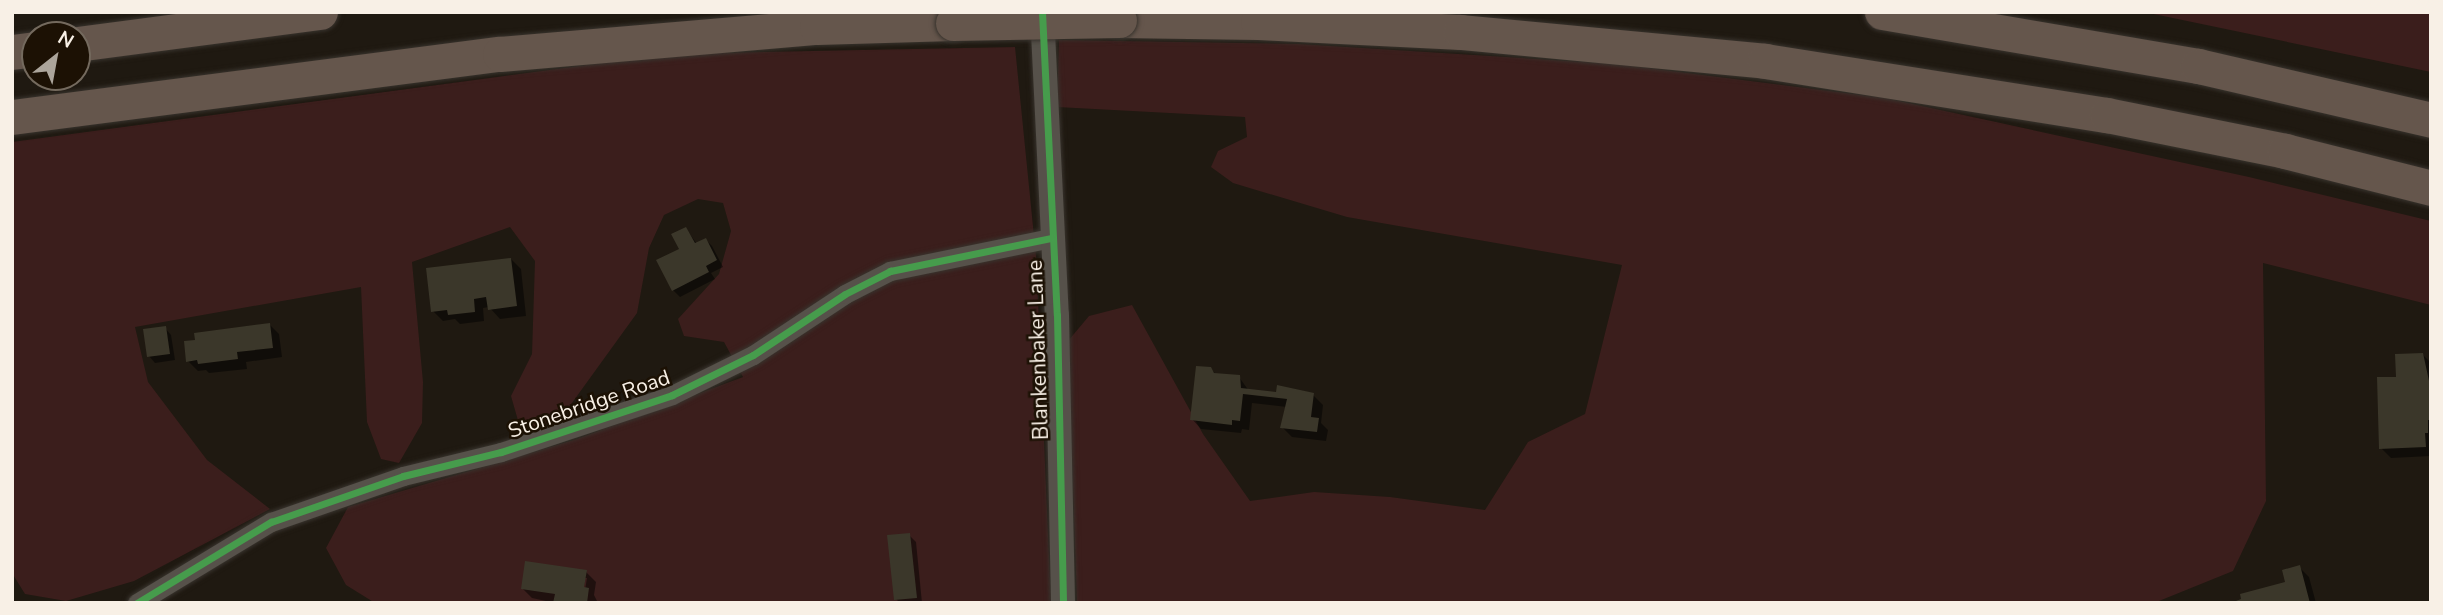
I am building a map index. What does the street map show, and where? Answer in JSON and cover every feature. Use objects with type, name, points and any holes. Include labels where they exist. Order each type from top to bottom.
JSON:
[{"type":"highway","points":[[91,42],[320,12]]},
{"type":"highway","points":[[1882,12],[2198,66],[2431,120]]},
{"type":"highway","points":[[12,117],[500,54],[790,29],[1119,20],[1258,22],[1461,32],[1765,61],[2107,115],[2284,151],[2431,187]]},
{"type":"street","name":"Blankenbaker Lane","points":[[1042,12],[1056,315],[1063,603]]},
{"type":"street","name":"Stonebridge Road","points":[[137,603],[271,522],[381,483],[501,452],[672,395],[753,355],[845,293],[890,271],[1051,238]]},
{"type":"shaded area","points":[[2144,12],[2431,12],[2431,72]]},
{"type":"shaded area","points":[[1059,40],[1299,44],[1616,64],[1885,98],[2249,177],[2431,221],[2431,305],[2263,263],[2266,501],[2233,571],[2154,603],[1077,603],[1068,341],[1089,316],[1132,305],[1203,434],[1250,501],[1314,492],[1390,497],[1485,510],[1528,442],[1585,414],[1622,265],[1347,217],[1233,183],[1211,167],[1218,151],[1247,137],[1245,117],[1057,107]]},
{"type":"shaded area","points":[[1015,47],[1036,256],[1051,603],[375,603],[346,585],[326,548],[348,507],[577,439],[743,377],[724,342],[684,336],[678,319],[719,274],[731,231],[723,203],[698,199],[664,215],[649,248],[637,313],[564,414],[538,429],[519,424],[511,396],[532,354],[535,261],[510,227],[412,262],[423,382],[422,423],[399,463],[381,459],[367,422],[361,287],[135,327],[148,382],[207,460],[270,509],[134,581],[66,601],[25,594],[12,573],[12,142],[669,54]]},
{"type":"building","points":[[686,227],[695,243],[706,238],[717,260],[706,266],[709,272],[672,291],[656,260],[679,249],[671,234]]},
{"type":"building","points":[[511,258],[517,306],[488,310],[486,297],[474,299],[475,312],[448,315],[447,310],[431,312],[426,268]]},
{"type":"building","points":[[270,323],[273,348],[237,352],[238,359],[198,364],[197,360],[186,362],[184,341],[195,340],[194,333]]},
{"type":"building","points":[[166,326],[170,354],[147,357],[143,329]]},
{"type":"building","points":[[2423,353],[2431,390],[2431,420],[2428,420],[2428,433],[2425,433],[2426,447],[2379,449],[2377,377],[2396,377],[2395,354]]},
{"type":"building","points":[[1196,366],[1211,367],[1214,373],[1240,375],[1241,388],[1276,392],[1277,385],[1314,393],[1311,417],[1319,418],[1317,432],[1280,428],[1287,399],[1243,394],[1240,421],[1232,420],[1232,425],[1190,420]]},
{"type":"building","points":[[910,533],[917,598],[894,600],[887,535]]},
{"type":"building","points":[[525,561],[587,570],[584,587],[589,588],[587,603],[553,603],[555,594],[521,589]]},
{"type":"building","points":[[2300,565],[2310,603],[2231,603],[2241,599],[2240,594],[2285,582],[2282,570]]},
{"type":"cycle path","points":[[1042,12],[1057,315],[1063,603]]},
{"type":"cycle path","points":[[137,603],[271,522],[403,476],[501,452],[672,395],[753,355],[845,294],[890,271],[1051,238]]}]
